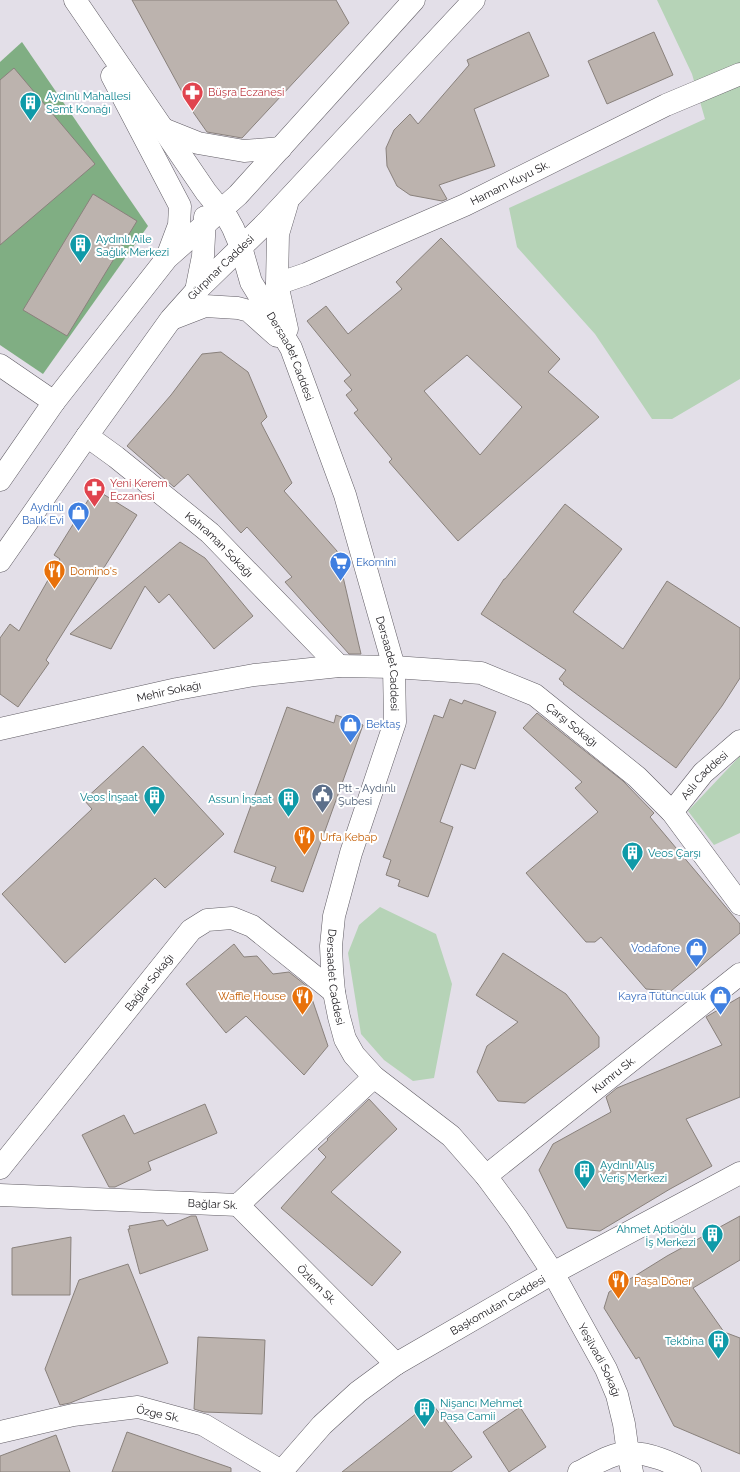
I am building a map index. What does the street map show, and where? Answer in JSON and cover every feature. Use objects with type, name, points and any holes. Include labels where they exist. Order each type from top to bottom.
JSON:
[{"type":"street","name":"Dersaadet Caddesi","points":[[74,0],[206,192],[233,228],[241,247],[251,282],[291,348],[345,495],[394,667],[395,722],[351,852],[334,916],[331,946],[334,992],[345,1039],[354,1055],[374,1077],[451,1136],[486,1176],[517,1218],[553,1273]]},
{"type":"street","name":"Dersaadet Caddesi","points":[[74,0],[180,206],[179,225],[167,258]]},
{"type":"street","points":[[0,480],[54,402],[167,258],[238,195],[414,0]]},
{"type":"street","name":"Gürpınar Caddesi","points":[[0,561],[171,319],[196,291],[266,223],[474,0]]},
{"type":"street","name":"Hamam Kuyu Sk.","points":[[277,284],[306,274],[465,205],[666,105],[740,74]]},
{"type":"street","points":[[163,129],[198,143],[244,151],[281,148]]},
{"type":"street","points":[[196,291],[203,256],[206,192]]},
{"type":"street","points":[[289,198],[278,234],[277,284],[291,348]]},
{"type":"street","points":[[171,319],[205,306],[238,308],[249,312],[291,348]]},
{"type":"street","points":[[0,365],[54,402]]},
{"type":"street","name":"Kahraman Sokağı","points":[[87,436],[116,456],[210,533],[339,666]]},
{"type":"street","name":"Çarşı Sokağı","points":[[339,666],[394,667],[481,673],[535,695],[637,777],[672,812],[740,904]]},
{"type":"street","name":"Mehir Sokağı","points":[[0,729],[177,689],[254,675],[339,666]]},
{"type":"street","name":"Aslı Caddesi","points":[[672,812],[703,773],[740,741]]},
{"type":"street","name":"Bağlar Sokağı","points":[[0,1168],[191,930],[207,920],[232,918],[252,926],[334,992]]},
{"type":"street","name":"Kumru Sk.","points":[[486,1176],[740,974]]},
{"type":"street","name":"Bağlar Sk.","points":[[0,1195],[238,1205],[374,1077]]},
{"type":"street","name":"Başkomutan Caddesi","points":[[281,1471],[322,1425],[358,1392],[396,1364],[553,1273],[740,1173]]},
{"type":"street","name":"Özlem Sk.","points":[[238,1205],[396,1364]]},
{"type":"street","name":"Yeşilvadi Sokağı","points":[[553,1273],[606,1369],[617,1395],[624,1424],[630,1462]]},
{"type":"street","name":"Özge Sk.","points":[[0,1432],[73,1415],[138,1407],[204,1425],[281,1471]]},
{"type":"street","points":[[579,1472],[603,1460],[630,1462],[645,1455],[663,1459],[690,1472]]},
{"type":"green space","points":[[657,0],[740,0],[740,379],[672,419],[652,419],[595,334],[517,247],[509,208],[705,119],[692,74]]},
{"type":"green space","points":[[22,42],[148,226],[43,374],[0,345],[0,62]]},
{"type":"green space","points":[[740,756],[740,833],[714,845],[688,811]]},
{"type":"green space","points":[[380,907],[436,934],[452,984],[434,1078],[413,1081],[384,1060],[361,1034],[348,953],[359,925]]},
{"type":"building","points":[[132,0],[336,0],[349,23],[242,138],[207,132],[193,112]]},
{"type":"building","points":[[529,32],[549,76],[474,109],[495,166],[439,185],[447,199],[442,201],[410,195],[397,186],[387,166],[386,148],[394,130],[410,114],[418,124],[469,65],[467,60]]},
{"type":"building","points":[[654,32],[673,75],[607,104],[588,61]]},
{"type":"building","name":"Aydınlı Mahallesi Semt Konağı","points":[[14,68],[95,164],[0,245],[0,80]]},
{"type":"building","name":"Aydınlı Aile Sağlık Merkezi","points":[[93,194],[137,221],[67,336],[23,310]]},
{"type":"building","points":[[441,238],[560,359],[548,372],[599,417],[458,541],[389,462],[392,459],[354,413],[358,410],[346,395],[352,390],[344,381],[351,375],[307,321],[326,306],[348,334],[402,289],[396,282]],"holes":[[[467,355],[522,407],[480,455],[424,391]]]},
{"type":"building","points":[[221,352],[248,372],[267,417],[261,423],[292,483],[284,491],[337,551],[361,654],[349,654],[285,582],[292,577],[247,527],[241,533],[188,474],[174,487],[127,446],[171,395],[202,354]]},
{"type":"building","points":[[95,489],[137,515],[46,660],[49,663],[18,707],[0,694],[0,638],[10,624],[19,631],[60,559],[54,555]]},
{"type":"building","points":[[565,504],[622,549],[573,612],[623,649],[667,581],[740,628],[740,678],[722,706],[676,768],[563,684],[564,683],[559,679],[566,670],[481,614],[504,579]]},
{"type":"building","points":[[180,542],[205,558],[253,616],[214,649],[169,594],[159,603],[145,586],[111,649],[70,634]]},
{"type":"building","points":[[450,699],[462,704],[464,700],[496,712],[475,769],[461,764],[440,822],[453,827],[428,897],[398,886],[400,880],[386,875],[391,860],[383,857],[434,715],[443,718]]},
{"type":"building","name":"Assun İnşaat","points":[[287,707],[334,723],[336,715],[363,725],[303,892],[271,881],[276,867],[234,852]]},
{"type":"building","points":[[537,713],[623,781],[654,813],[650,817],[740,924],[740,933],[671,991],[646,989],[601,937],[595,942],[586,942],[526,873],[598,812],[575,788],[582,782],[523,728]]},
{"type":"building","points":[[143,746],[224,834],[165,888],[155,878],[65,963],[2,894],[92,809],[84,800]]},
{"type":"building","points":[[234,944],[244,957],[257,956],[273,974],[289,972],[308,987],[328,1046],[304,1075],[246,1016],[226,1033],[186,984]]},
{"type":"building","points":[[503,953],[566,994],[599,1037],[599,1047],[525,1103],[498,1101],[477,1072],[487,1046],[518,1022],[476,995]]},
{"type":"building","points":[[740,997],[740,1097],[686,1119],[712,1166],[600,1231],[567,1228],[539,1170],[553,1144],[611,1112],[606,1097],[617,1088],[722,1045],[706,1017]]},
{"type":"building","points":[[369,1099],[397,1129],[331,1192],[401,1252],[372,1286],[281,1208],[326,1157],[318,1149]]},
{"type":"building","points":[[205,1104],[217,1133],[148,1162],[151,1170],[115,1187],[109,1187],[82,1135],[124,1115],[134,1134]]},
{"type":"building","points":[[191,1216],[196,1216],[208,1250],[140,1274],[128,1229],[130,1229],[129,1226],[163,1220],[167,1226]]},
{"type":"building","points":[[740,1216],[740,1260],[693,1288],[724,1332],[740,1338],[740,1454],[674,1426],[639,1357],[636,1359],[604,1308],[609,1292],[667,1256]]},
{"type":"building","points":[[71,1237],[70,1295],[12,1295],[12,1248]]},
{"type":"building","points":[[128,1264],[168,1363],[70,1403],[60,1405],[45,1369],[79,1280]]},
{"type":"building","points":[[198,1337],[265,1340],[262,1414],[204,1412],[194,1409]]},
{"type":"building","name":"Nişancı Mehmet Paşa Camii","points":[[431,1402],[472,1457],[451,1472],[342,1472]]},
{"type":"building","points":[[520,1407],[546,1447],[509,1472],[483,1432]]},
{"type":"building","points":[[127,1432],[231,1468],[231,1472],[112,1472]]},
{"type":"building","points":[[56,1435],[70,1472],[0,1472],[0,1456]]},
{"type":"place","name":"Büşra Eczanesi","points":[[193,112]]},
{"type":"place","name":"Aydınlı Mahallesi Semt Konağı","points":[[30,122]]},
{"type":"place","name":"Aydınlı Aile Sağlık Merkezi","points":[[80,264]]},
{"type":"place","name":"Yeni Kerem Eczanesi","points":[[95,508]]},
{"type":"place","name":"Aydınlı Balık Evi","points":[[79,532]]},
{"type":"place","name":"Ekomini","points":[[340,582]]},
{"type":"place","name":"Domino's","points":[[55,590]]},
{"type":"place","name":"Bektaş","points":[[350,744]]},
{"type":"place","name":"Ptt - Aydınlı Şubesi","points":[[322,814]]},
{"type":"place","name":"Veos İnşaat","points":[[154,816]]},
{"type":"place","name":"Assun İnşaat","points":[[288,818]]},
{"type":"place","name":"Urfa Kebap","points":[[304,856]]},
{"type":"place","name":"Veos Çarşı","points":[[633,872]]},
{"type":"place","name":"Vodafone","points":[[696,968]]},
{"type":"place","name":"Waffle House","points":[[302,1016]]},
{"type":"place","name":"Kayra Tütüncülük","points":[[721,1016]]},
{"type":"place","name":"Aydınlı Alış Veriş Merkezi","points":[[585,1190]]},
{"type":"place","name":"Ahmet Aptioğlu İş Merkezi","points":[[712,1254]]},
{"type":"place","name":"Paşa Döner","points":[[618,1300]]},
{"type":"place","name":"Tekbina","points":[[719,1360]]},
{"type":"place","name":"Nişancı Mehmet Paşa Camii","points":[[424,1428]]}]
